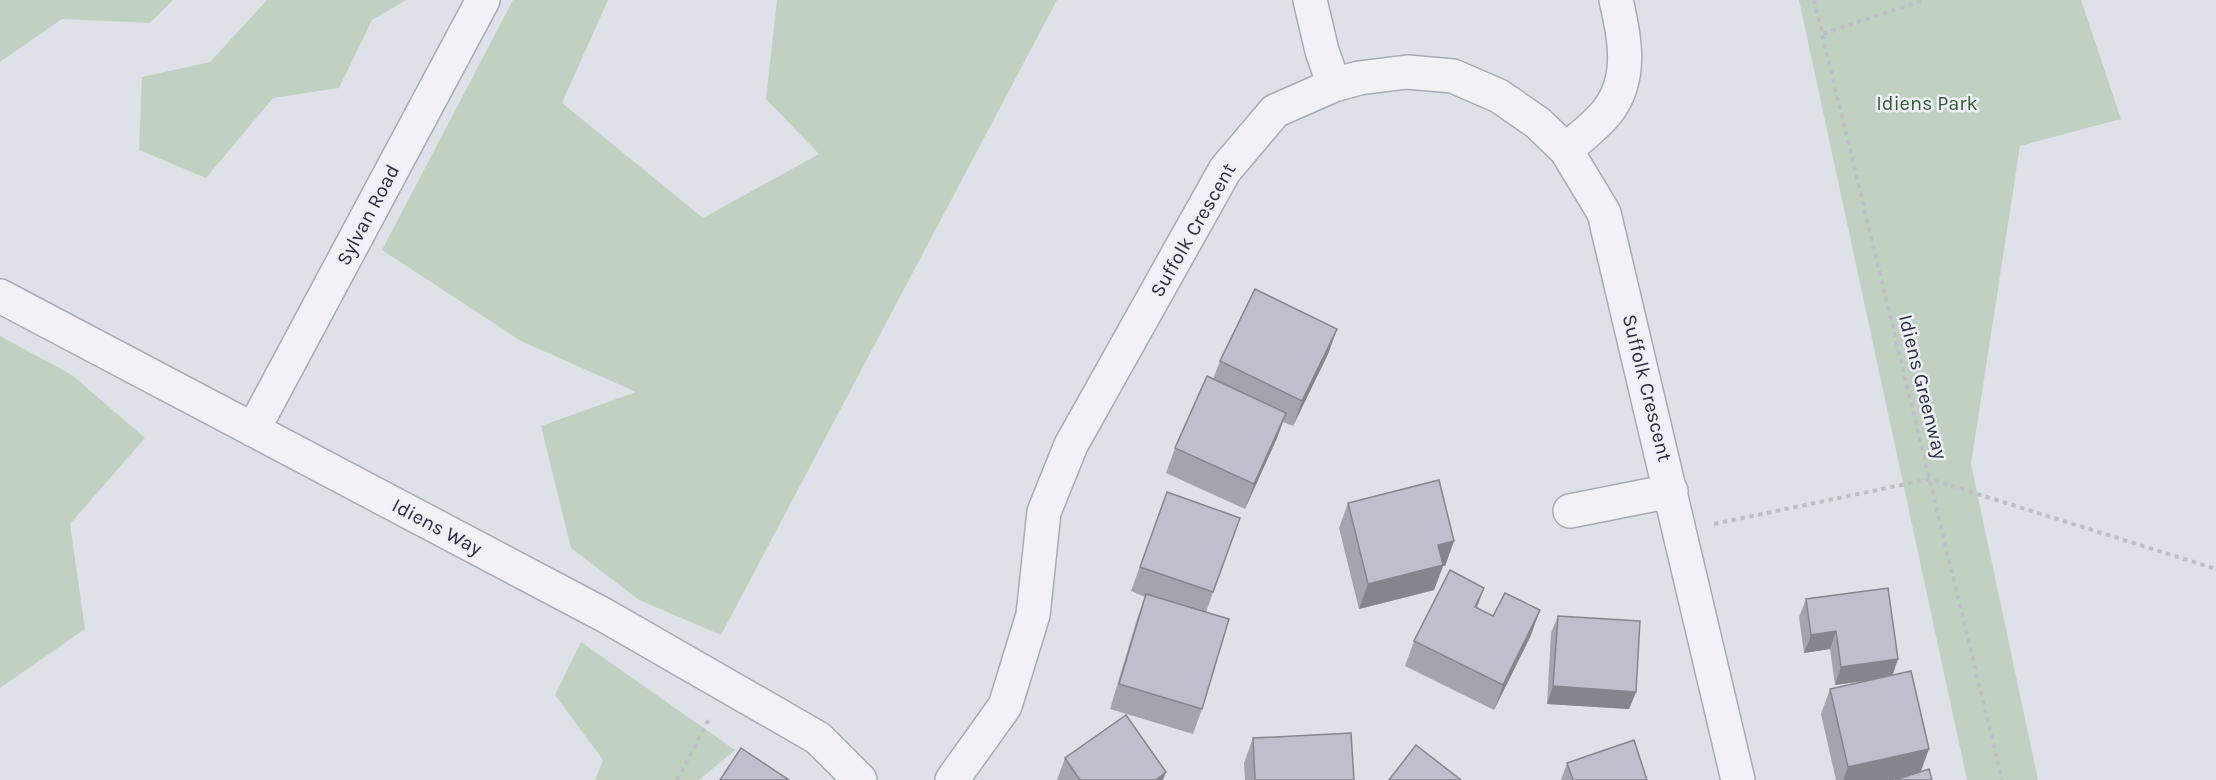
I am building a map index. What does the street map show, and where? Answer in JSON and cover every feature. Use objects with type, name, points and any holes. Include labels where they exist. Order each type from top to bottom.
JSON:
[{"type":"street","name":"Sylvan Road","points":[[253,430],[483,0]]},
{"type":"street","points":[[1311,0],[1322,51],[1334,85]]},
{"type":"street","points":[[1566,150],[1607,111],[1624,74],[1624,37],[1616,0]]},
{"type":"street","name":"Suffolk Crescent","points":[[952,780],[1005,706],[1033,615],[1044,512],[1071,445],[1225,170],[1275,111],[1334,85],[1359,78],[1407,72],[1453,76],[1499,96],[1538,123],[1566,150],[1604,213],[1738,780]]},
{"type":"street","name":"Idiens Way","points":[[0,296],[604,615],[818,738],[860,780]]},
{"type":"street","points":[[1570,511],[1671,491]]},
{"type":"path","name":"Idiens Greenway","points":[[1814,0],[2002,780]]},
{"type":"path","points":[[1822,34],[1923,0]]},
{"type":"path","points":[[1681,531],[1930,479],[2216,569]]},
{"type":"path","points":[[677,780],[726,686]]},
{"type":"green space","points":[[0,0],[173,0],[150,23],[62,19],[0,62]]},
{"type":"green space","points":[[267,0],[406,0],[372,20],[339,88],[273,98],[206,178],[139,150],[142,77],[210,62]]},
{"type":"green space","points":[[513,0],[608,0],[562,103],[703,218],[819,154],[766,99],[777,0],[1057,0],[721,635],[639,600],[571,548],[541,426],[636,392],[521,341],[382,250]]},
{"type":"green space","name":"Idiens Park","points":[[1799,0],[2081,0],[2121,119],[2020,146],[1971,464],[2038,780],[1967,780]]},
{"type":"green space","points":[[0,336],[72,375],[145,438],[70,524],[85,629],[0,688]]},
{"type":"green space","points":[[581,642],[735,750],[699,780],[595,780],[603,760],[555,695]]},
{"type":"building","points":[[1255,289],[1337,329],[1302,401],[1220,361]]},
{"type":"building","points":[[1207,376],[1286,413],[1254,484],[1175,448]]},
{"type":"building","points":[[1439,480],[1454,541],[1438,545],[1443,565],[1368,584],[1348,503]]},
{"type":"building","points":[[1167,492],[1240,518],[1213,592],[1140,567]]},
{"type":"building","points":[[1450,570],[1484,588],[1475,607],[1493,616],[1505,593],[1540,610],[1503,685],[1414,641]]},
{"type":"building","points":[[1888,588],[1898,659],[1841,667],[1836,631],[1811,635],[1806,599]]},
{"type":"building","points":[[1146,594],[1229,619],[1202,709],[1119,684]]},
{"type":"building","points":[[1558,616],[1640,621],[1636,692],[1553,686]]},
{"type":"building","points":[[1911,671],[1929,749],[1848,767],[1830,689]]},
{"type":"building","points":[[1126,715],[1166,772],[1157,780],[1080,780],[1065,758]]},
{"type":"building","points":[[1351,733],[1354,780],[1255,780],[1253,738]]},
{"type":"building","points":[[1634,740],[1647,780],[1573,780],[1567,763]]},
{"type":"building","points":[[1416,745],[1461,780],[1389,780]]},
{"type":"building","points":[[741,748],[789,780],[720,780]]},
{"type":"building","points":[[1929,769],[1932,780],[1895,780]]}]
